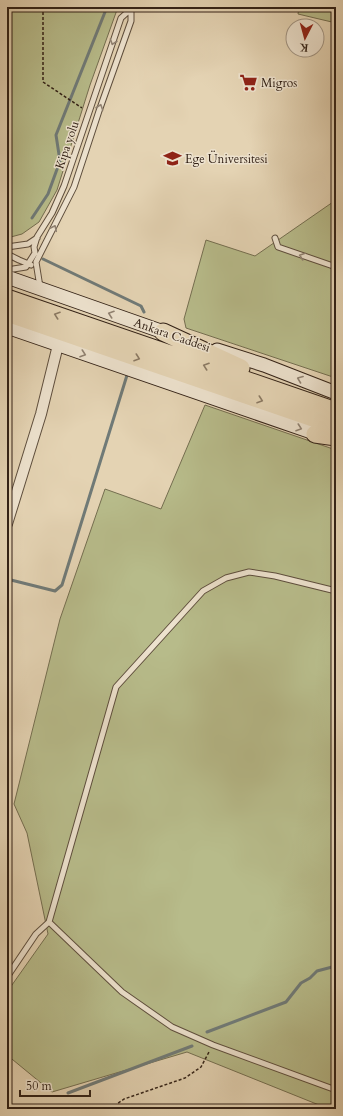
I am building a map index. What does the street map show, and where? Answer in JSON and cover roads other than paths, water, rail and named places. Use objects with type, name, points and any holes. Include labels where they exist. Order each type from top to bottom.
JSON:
[{"type":"highway","name":"Ankara Caddesi","points":[[7,298],[331,409]]},
{"type":"highway","points":[[7,313],[336,426]]},
{"type":"highway","points":[[163,332],[331,409]]},
{"type":"highway","points":[[315,434],[336,437]]},
{"type":"main road","name":"Ankara Caddesi","points":[[7,277],[163,332],[264,365],[336,393]]},
{"type":"main road","points":[[7,327],[336,441]]},
{"type":"street","points":[[7,524],[41,414],[58,345]]},
{"type":"lane","name":"Kipa yolu","points":[[28,264],[35,253],[34,244],[52,213],[64,186],[121,18],[131,8]]},
{"type":"lane","name":"Kipa yolu","points":[[36,262],[74,187],[131,21],[131,8]]},
{"type":"lane","points":[[7,247],[28,244],[38,237]]},
{"type":"lane","points":[[275,238],[278,247],[336,267]]},
{"type":"lane","points":[[7,254],[28,264],[32,265],[36,262],[41,289]]},
{"type":"lane","points":[[7,270],[26,267],[28,264]]},
{"type":"lane","points":[[7,977],[36,934],[49,922],[116,687],[203,591],[226,578],[249,572],[274,576],[336,591]]},
{"type":"lane","points":[[49,922],[122,992],[172,1027],[213,1045],[336,1090]]},
{"type":"waterway","points":[[32,218],[48,194],[60,161],[56,135],[107,7]]},
{"type":"waterway","points":[[43,259],[141,306],[144,312]]},
{"type":"waterway","points":[[7,579],[55,591],[62,585],[128,372]]},
{"type":"waterway","points":[[207,1032],[286,1002],[301,983],[310,978],[317,971],[336,966]]},
{"type":"waterway","points":[[68,1093],[192,1046]]},
{"type":"place","name":"Migros","points":[[248,83]]},
{"type":"place","name":"Ege Üniversitesi","points":[[172,159]]}]
